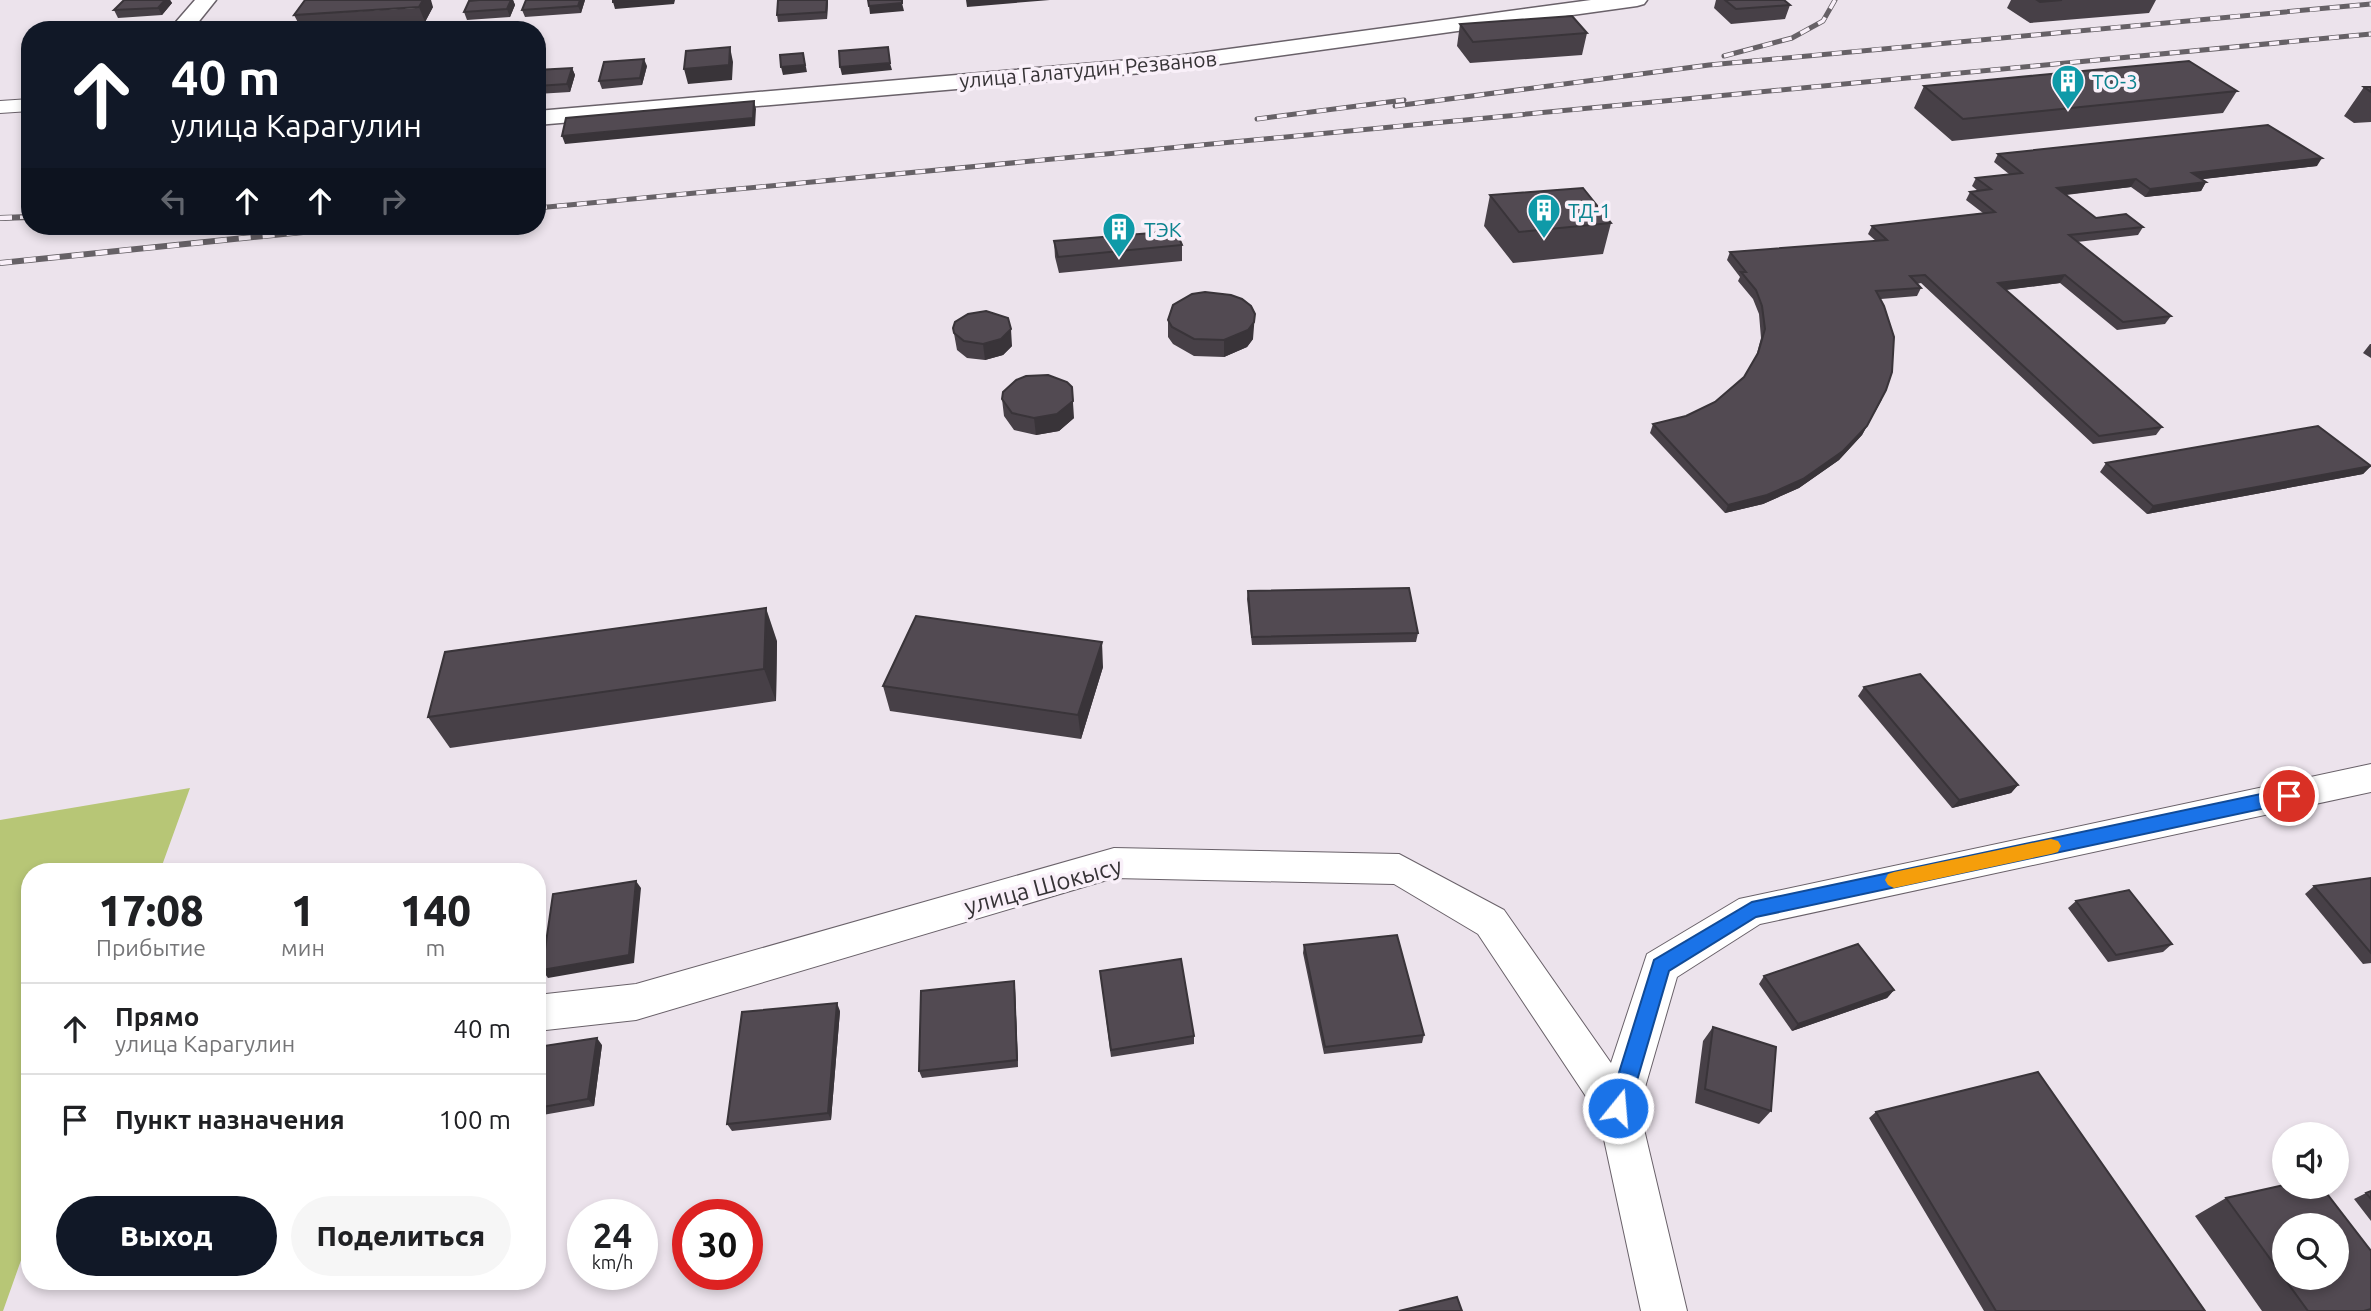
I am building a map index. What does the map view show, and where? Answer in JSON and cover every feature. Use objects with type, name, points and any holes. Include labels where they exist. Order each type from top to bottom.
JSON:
[{"type":"street","points":[[188,21],[206,0]]},
{"type":"street","name":"улица Галатудин Резванов","points":[[546,117],[1177,63],[1637,0]]},
{"type":"street","points":[[0,107],[21,106]]},
{"type":"street","points":[[1664,1311],[1618,1108],[1661,966],[1752,910],[2371,778]]},
{"type":"street","name":"улица Шокысу","points":[[546,1012],[636,1002],[1114,863],[1399,869],[1491,922],[1618,1108]]},
{"type":"green space","points":[[190,788],[163,863],[21,863],[21,1260],[3,1311],[0,1311],[0,820]]},
{"type":"building","points":[[124,0],[165,0],[158,8],[114,10]]},
{"type":"building","points":[[305,0],[423,0],[419,7],[294,15]]},
{"type":"building","points":[[511,0],[507,9],[464,12],[469,1]]},
{"type":"building","points":[[526,0],[580,0],[578,6],[522,10]]},
{"type":"building","points":[[778,0],[827,0],[826,12],[777,15]]},
{"type":"building","points":[[868,0],[902,0],[902,3],[869,6]]},
{"type":"building","points":[[1725,0],[1784,0],[1790,5],[1736,9]]},
{"type":"building","points":[[1572,16],[1587,33],[1473,42],[1460,24]]},
{"type":"building","points":[[730,47],[729,65],[684,69],[686,51]]},
{"type":"building","points":[[888,47],[890,63],[840,67],[839,51]]},
{"type":"building","points":[[803,53],[805,65],[781,67],[780,55]]},
{"type":"building","points":[[644,59],[640,78],[599,81],[604,62]]},
{"type":"building","points":[[2189,61],[2237,91],[1963,119],[1924,86]]},
{"type":"building","points":[[572,68],[567,84],[546,85],[546,69]]},
{"type":"building","points":[[754,101],[753,118],[562,136],[566,118]]},
{"type":"building","points":[[2268,125],[2322,158],[2192,173],[2206,182],[2150,189],[2136,179],[2057,188],[2096,218],[2126,214],[2143,227],[2069,235],[2171,316],[2123,322],[2065,275],[1998,283],[2162,427],[2099,436],[1925,275],[1910,276],[1921,288],[1876,291],[1894,337],[1892,372],[1886,390],[1867,426],[1843,451],[1803,479],[1767,495],[1728,505],[1653,424],[1686,416],[1715,402],[1744,377],[1758,353],[1765,329],[1762,306],[1756,290],[1741,272],[1746,272],[1730,252],[1887,240],[1872,226],[1995,212],[1970,192],[1991,189],[1976,178],[2022,173],[1998,154]]},
{"type":"building","points":[[1583,188],[1611,223],[1519,232],[1490,195]]},
{"type":"building","points":[[1176,231],[1182,245],[1058,257],[1054,241]]},
{"type":"building","points":[[1205,292],[1242,299],[1251,306],[1255,314],[1254,322],[1248,330],[1224,340],[1194,339],[1172,327],[1168,320],[1173,305],[1192,294]]},
{"type":"building","points":[[986,311],[1008,318],[1011,329],[1001,339],[983,344],[964,341],[954,333],[955,322],[968,314]]},
{"type":"building","points":[[1048,375],[1067,382],[1072,387],[1073,401],[1057,414],[1034,418],[1012,413],[1002,399],[1003,392],[1016,380],[1026,376]]},
{"type":"building","points":[[2318,426],[2371,466],[2153,506],[2106,463]]},
{"type":"building","points":[[1409,588],[1418,633],[1252,637],[1248,591]]},
{"type":"building","points":[[766,608],[764,669],[428,717],[445,652]]},
{"type":"building","points":[[916,616],[1102,642],[1078,715],[883,686]]},
{"type":"building","points":[[1920,674],[2018,785],[1959,800],[1864,687]]},
{"type":"building","points":[[2371,878],[2371,953],[2314,886]]},
{"type":"building","points":[[636,881],[629,955],[546,969],[546,942],[553,894]]},
{"type":"building","points":[[2129,890],[2172,944],[2116,955],[2076,901]]},
{"type":"building","points":[[1397,935],[1424,1035],[1325,1047],[1304,945]]},
{"type":"building","points":[[1858,944],[1894,990],[1798,1024],[1764,976]]},
{"type":"building","points":[[1181,959],[1194,1036],[1111,1050],[1100,971]]},
{"type":"building","points":[[1014,981],[1017,1060],[919,1071],[921,991]]},
{"type":"building","points":[[837,1003],[828,1113],[727,1124],[742,1012]]},
{"type":"building","points":[[1713,1027],[1776,1047],[1771,1111],[1705,1089]]},
{"type":"building","points":[[597,1038],[588,1099],[546,1106],[546,1046]]},
{"type":"building","points":[[2038,1072],[2205,1311],[1996,1311],[1876,1112]]},
{"type":"building","points":[[2272,1188],[2272,1199],[2331,1199],[2342,1213],[2272,1213],[2272,1261],[2226,1198]]},
{"type":"building","points":[[2349,1222],[2371,1251],[2371,1309],[2308,1311],[2293,1290],[2349,1290]]},
{"type":"building","points":[[1457,1297],[1462,1311],[1399,1311]]},
{"type":"railway","points":[[1724,56],[1792,38],[1823,21],[1835,0]]},
{"type":"railway","points":[[1395,106],[1709,65],[2371,4]]},
{"type":"railway","points":[[546,207],[2371,34]]},
{"type":"railway","points":[[1257,119],[1404,100]]},
{"type":"railway","points":[[0,218],[21,217]]},
{"type":"railway","points":[[0,263],[274,235]]},
{"type":"slow traffic","points":[[1894,880],[2051,846]]},
{"type":"place","name":"ТО-3","points":[[2068,111]]},
{"type":"place","name":"ТД-1","points":[[1544,240]]},
{"type":"place","name":"ТЭК","points":[[1119,259]]},
{"type":"route","points":[[1618,1108],[1661,966],[1752,910],[2289,796]]}]
